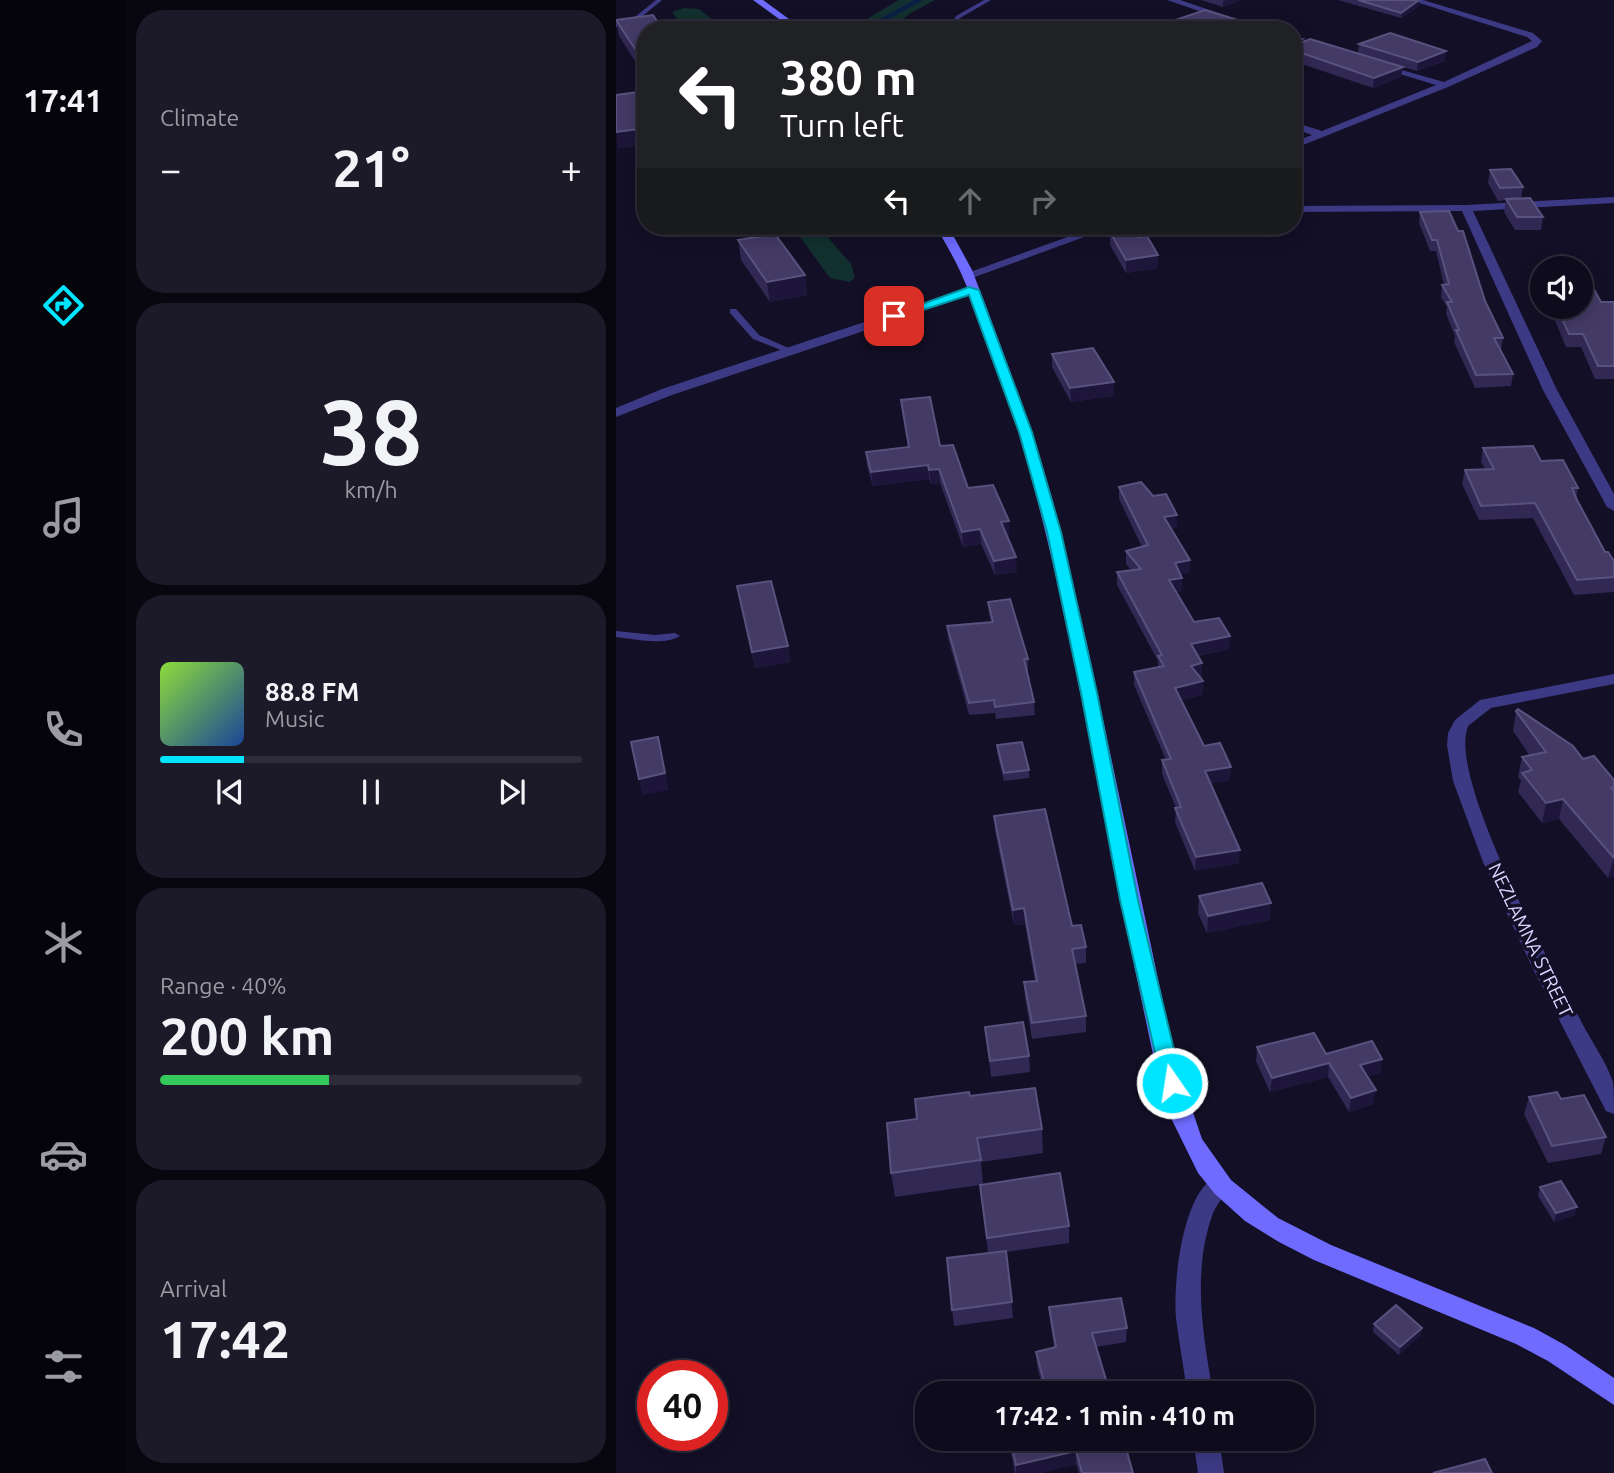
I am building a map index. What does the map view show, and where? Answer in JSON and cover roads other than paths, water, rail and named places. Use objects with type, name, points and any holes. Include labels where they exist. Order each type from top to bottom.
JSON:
[{"type":"street","points":[[757,0],[787,21]]},
{"type":"street","points":[[1171,0],[1237,21]]},
{"type":"street","points":[[1302,142],[1445,85],[1534,45],[1537,41],[1530,35],[1419,1]]},
{"type":"street","points":[[1366,61],[1445,85]]},
{"type":"street","points":[[1302,128],[1321,134]]},
{"type":"street","points":[[1302,209],[1466,208],[1614,200]]},
{"type":"street","points":[[1466,208],[1550,390],[1614,507]]},
{"type":"street","points":[[947,235],[971,282],[1025,432],[1054,532],[1089,693],[1129,900],[1172,1083],[1193,1143],[1220,1184],[1257,1220],[1321,1252],[1512,1331],[1576,1363],[1613,1386]]},
{"type":"street","points":[[616,413],[971,282],[1086,235]]},
{"type":"street","name":"NEZLAMNA STREET","points":[[1614,679],[1486,704],[1468,715],[1457,730],[1456,748],[1465,792],[1501,887],[1614,1105]]},
{"type":"street","points":[[1198,1381],[1188,1315],[1192,1253],[1200,1211],[1220,1184]]},
{"type":"street","points":[[1208,1451],[1212,1473]]},
{"type":"lane","points":[[616,24],[637,18],[659,0]]},
{"type":"lane","points":[[956,21],[958,17],[988,0]]},
{"type":"lane","points":[[733,311],[755,337],[789,350]]},
{"type":"lane","points":[[616,634],[656,638],[675,636]]},
{"type":"waterway","points":[[881,21],[919,0]]}]
